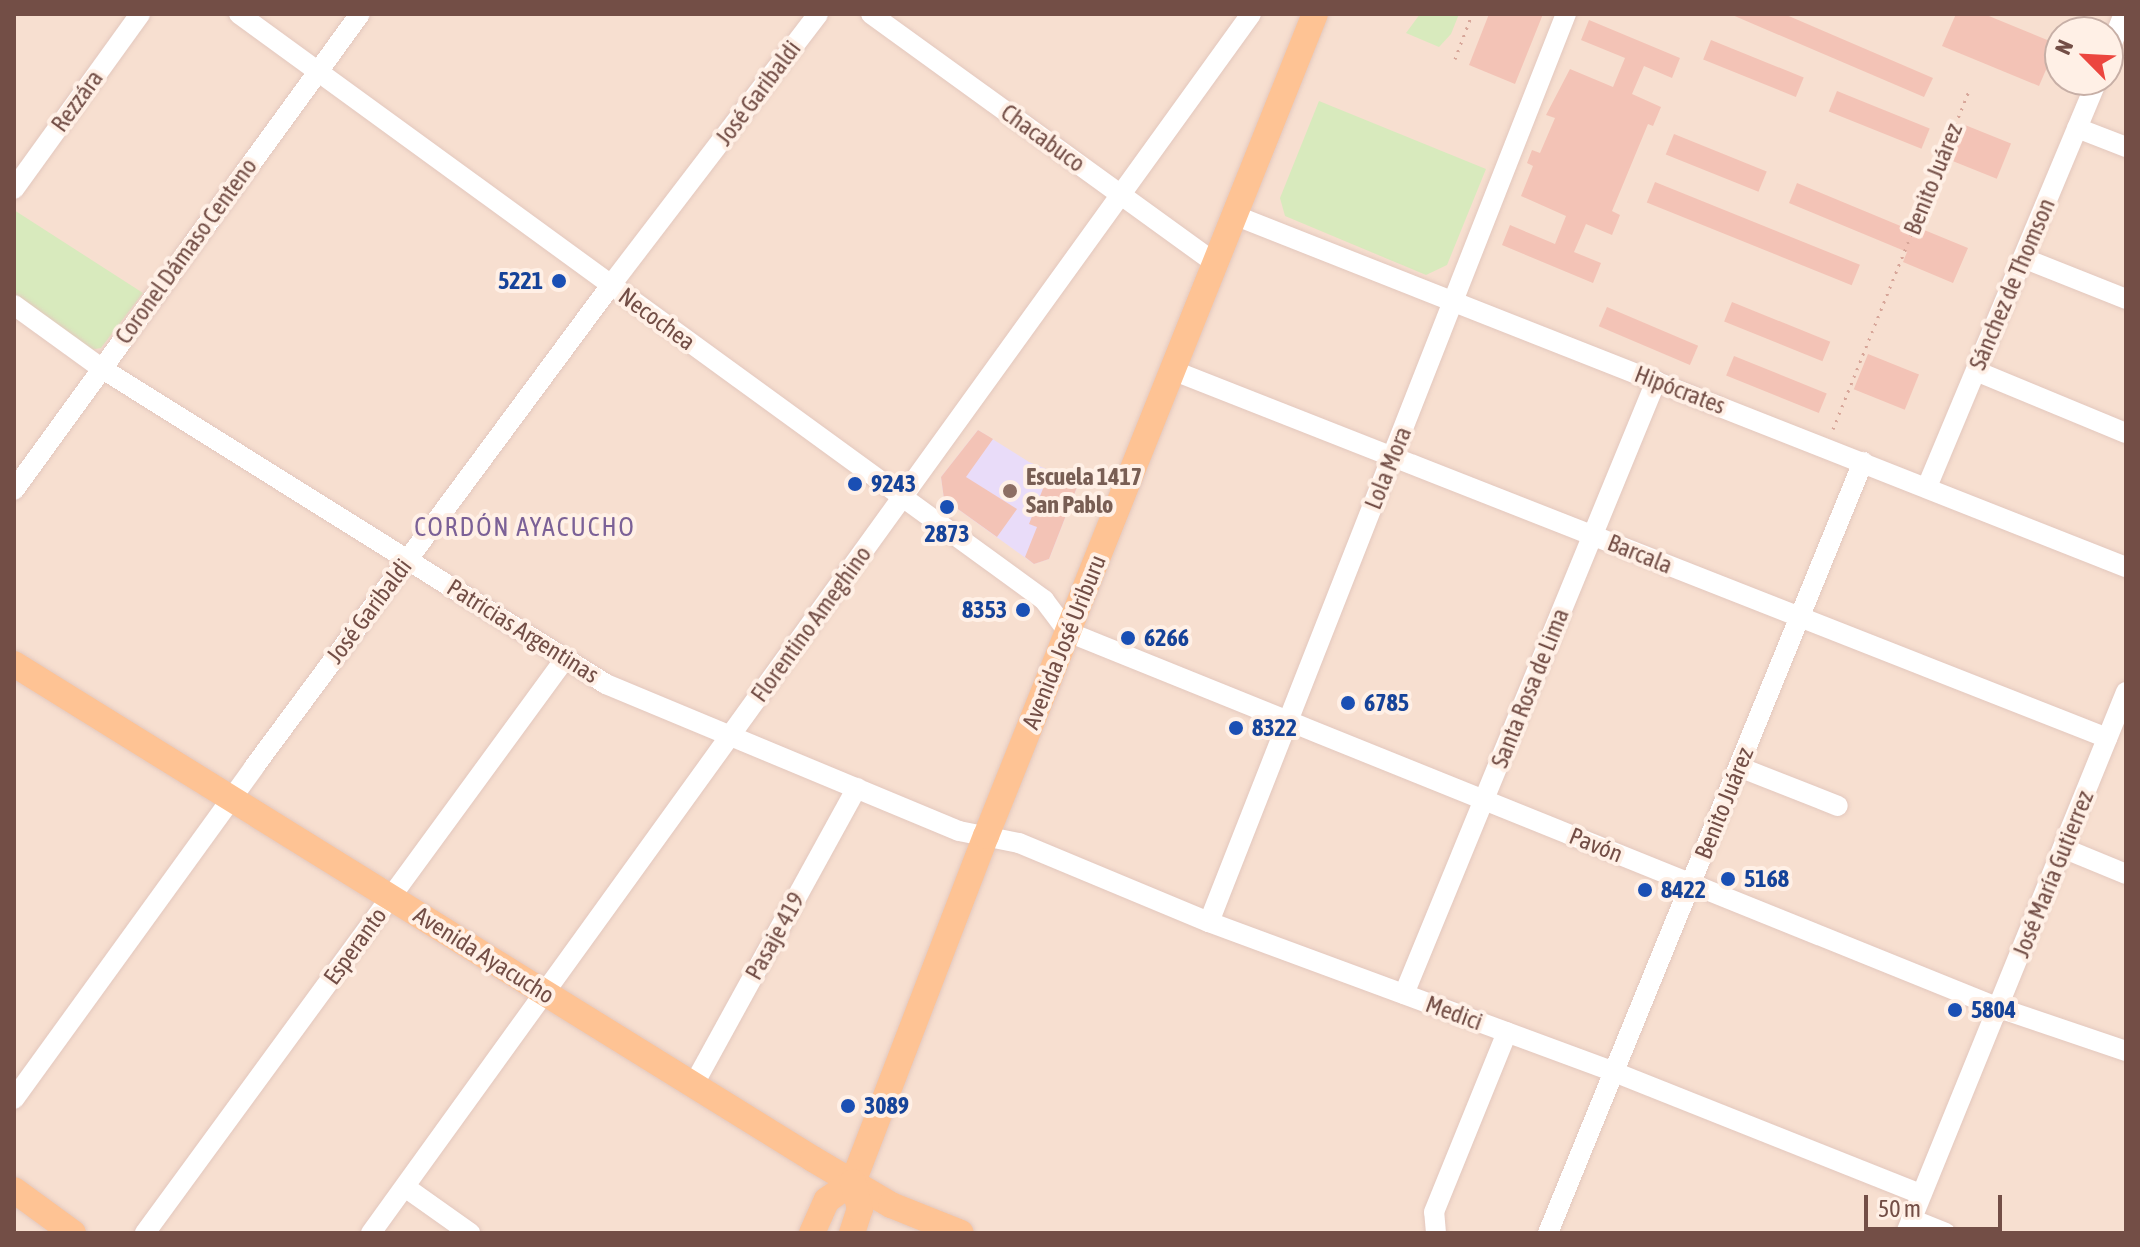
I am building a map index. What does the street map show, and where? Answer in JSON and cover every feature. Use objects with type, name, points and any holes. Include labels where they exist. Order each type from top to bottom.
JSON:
[{"type":"main road","name":"Avenida José Uriburu","points":[[812,1233],[827,1200],[847,1179],[1315,14]]},
{"type":"main road","name":"Avenida Ayacucho","points":[[14,664],[847,1179],[891,1205],[961,1233]]},
{"type":"main road","name":"Avenida José Uriburu","points":[[847,1179],[860,1209],[852,1233]]},
{"type":"main road","points":[[14,1190],[73,1233]]},
{"type":"street","name":"Rezzára","points":[[14,189],[140,14]]},
{"type":"street","name":"Necochea","points":[[239,14],[1044,600],[1068,632]]},
{"type":"street","name":"Coronel Dámaso Centeno","points":[[14,490],[360,14]]},
{"type":"street","name":"José Garibaldi","points":[[14,1099],[231,797],[611,285],[818,14]]},
{"type":"street","name":"Chacabuco","points":[[871,14],[1215,263]]},
{"type":"street","name":"Florentino Ameghino","points":[[371,1233],[1251,14]]},
{"type":"street","name":"Lola Mora","points":[[1209,922],[1566,14]]},
{"type":"street","name":"Sánchez de Thomson","points":[[1927,487],[2090,96]]},
{"type":"street","points":[[2077,128],[2126,147]]},
{"type":"street","name":"Hipócrates","points":[[1234,215],[2126,567]]},
{"type":"street","points":[[2023,258],[2126,299]]},
{"type":"street","name":"Patricias Argentinas","points":[[14,305],[101,368],[606,684],[959,831],[986,836]]},
{"type":"street","name":"Barcala","points":[[1172,370],[2107,738]]},
{"type":"street","points":[[1976,371],[2126,433]]},
{"type":"street","name":"Santa Rosa de Lima","points":[[1404,994],[1656,381]]},
{"type":"street","name":"Benito Juárez","points":[[1548,1233],[1863,462]]},
{"type":"street","name":"Pavón","points":[[1068,632],[1999,1008],[2126,1051]]},
{"type":"street","name":"Esperanto","points":[[145,1233],[565,659]]},
{"type":"street","name":"José María Gutierrez","points":[[1908,1226],[2126,692]]},
{"type":"street","points":[[1739,767],[1838,806]]},
{"type":"street","name":"Pasaje 419","points":[[694,1084],[857,788]]},
{"type":"street","name":"Medici","points":[[986,836],[1019,843],[1209,922],[1614,1072],[1921,1194]]},
{"type":"street","points":[[2063,848],[2126,874]]},
{"type":"street","points":[[1436,1233],[1434,1212],[1507,1032]]},
{"type":"street","points":[[405,1187],[470,1233]]},
{"type":"street","points":[[1908,1226],[1945,1233]]},
{"type":"path","points":[[1455,59],[1472,14]]},
{"type":"path","name":"Benito Juárez","points":[[1825,447],[1970,88]]},
{"type":"shaded area","points":[[14,14],[2126,14],[2126,1233],[14,1233]]},
{"type":"shaded area","name":"Escuela 1417 San Pablo","points":[[978,430],[1029,462],[1079,482],[1049,559],[1034,564],[944,499],[941,477]]},
{"type":"green space","points":[[1420,14],[1459,14],[1451,34],[1439,47],[1406,33]]},
{"type":"green space","points":[[1319,101],[1486,169],[1447,265],[1426,275],[1285,216],[1280,198]]},
{"type":"green space","points":[[14,210],[143,293],[101,348],[90,350],[80,344],[14,295]]},
{"type":"building","points":[[1489,14],[1543,14],[1515,84],[1469,65]]},
{"type":"building","points":[[1730,14],[1784,14],[1933,78],[1924,97]]},
{"type":"building","points":[[1956,14],[1984,14],[2044,39],[2044,74],[2039,86],[1942,46]]},
{"type":"building","points":[[1589,20],[1680,58],[1672,78],[1644,66],[1632,94],[1661,107],[1653,126],[1648,124],[1612,211],[1620,215],[1612,235],[1586,224],[1574,252],[1601,263],[1593,283],[1502,245],[1510,225],[1555,244],[1566,216],[1521,196],[1533,166],[1527,163],[1532,150],[1540,153],[1555,118],[1546,115],[1570,69],[1613,87],[1625,58],[1581,40]]},
{"type":"building","points":[[1711,40],[1804,77],[1796,97],[1703,59]]},
{"type":"building","points":[[1837,91],[1930,128],[1921,149],[1829,111]]},
{"type":"building","points":[[1960,123],[2011,144],[1997,179],[1946,158]]},
{"type":"building","points":[[1674,134],[1767,171],[1758,192],[1666,154]]},
{"type":"building","points":[[1655,182],[1860,265],[1852,285],[1647,202]]},
{"type":"building","points":[[1797,183],[1915,232],[1917,227],[1968,248],[1953,283],[1903,262],[1907,252],[1789,203]]},
{"type":"building","points":[[1732,302],[1830,342],[1822,361],[1724,321]]},
{"type":"building","points":[[1607,307],[1698,346],[1690,365],[1599,326]]},
{"type":"building","points":[[1868,354],[1919,375],[1905,410],[1854,389]]},
{"type":"building","points":[[1734,356],[1827,393],[1819,413],[1726,375]]},
{"type":"building","points":[[978,430],[993,439],[966,477],[1017,509],[997,537],[944,499],[941,477]]},
{"type":"building","points":[[1050,471],[1079,482],[1049,559],[1034,564],[1025,557],[1037,527],[1029,524]]},
{"type":"place","name":"5221","points":[[559,281]]},
{"type":"place","name":"9243","points":[[855,484]]},
{"type":"place","name":"Escuela 1417 San Pablo","points":[[1010,491]]},
{"type":"place","name":"2873","points":[[947,507]]},
{"type":"place","name":"8353","points":[[1023,610]]},
{"type":"place","name":"6266","points":[[1128,638]]},
{"type":"place","name":"6785","points":[[1348,703]]},
{"type":"place","name":"8322","points":[[1236,728]]},
{"type":"place","name":"5168","points":[[1728,879]]},
{"type":"place","name":"8422","points":[[1645,890]]},
{"type":"place","name":"5804","points":[[1955,1010]]},
{"type":"place","name":"3089","points":[[848,1106]]},
{"type":"district","name":"CORDÓN AYACUCHO","points":[[525,528]]}]
